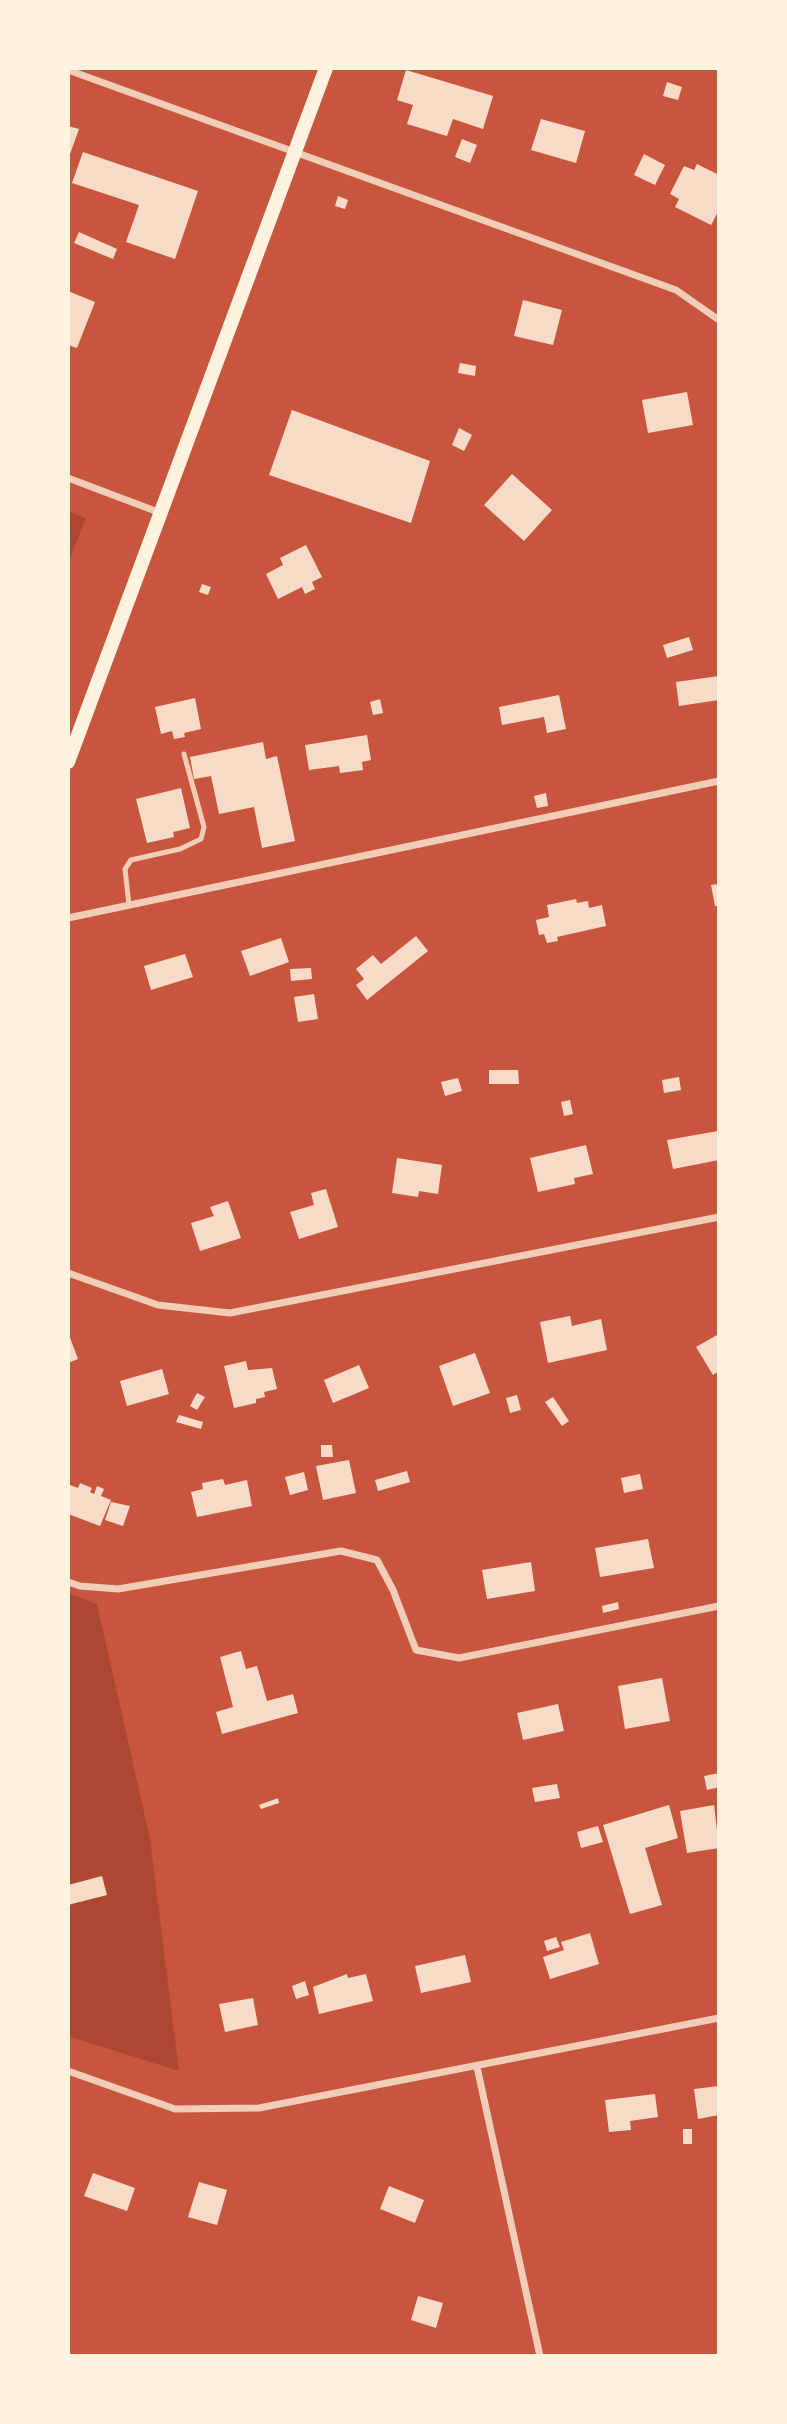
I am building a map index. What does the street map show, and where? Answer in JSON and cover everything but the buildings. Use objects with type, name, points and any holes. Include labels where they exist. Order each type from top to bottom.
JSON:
[{"type":"main road","points":[[68,762],[158,512],[326,68]]},
{"type":"street","points":[[68,70],[676,290],[719,320]]},
{"type":"street","points":[[68,478],[158,512]]},
{"type":"street","points":[[68,918],[719,781]]},
{"type":"street","points":[[68,1273],[159,1306],[230,1313],[719,1217]]},
{"type":"street","points":[[68,1582],[80,1587],[118,1589],[341,1550],[377,1560],[393,1590],[416,1650],[459,1658],[719,1606]]},
{"type":"street","points":[[68,2071],[175,2109],[259,2108],[719,2018]]},
{"type":"street","points":[[477,2067],[540,2356]]},
{"type":"lane","points":[[129,905],[125,869],[131,860],[180,849],[201,838],[204,827],[184,754]]},
{"type":"shaded area","points":[[68,511],[86,518],[68,563]]},
{"type":"shaded area","points":[[68,1593],[97,1604],[150,1839],[179,2071],[68,2036]]}]
